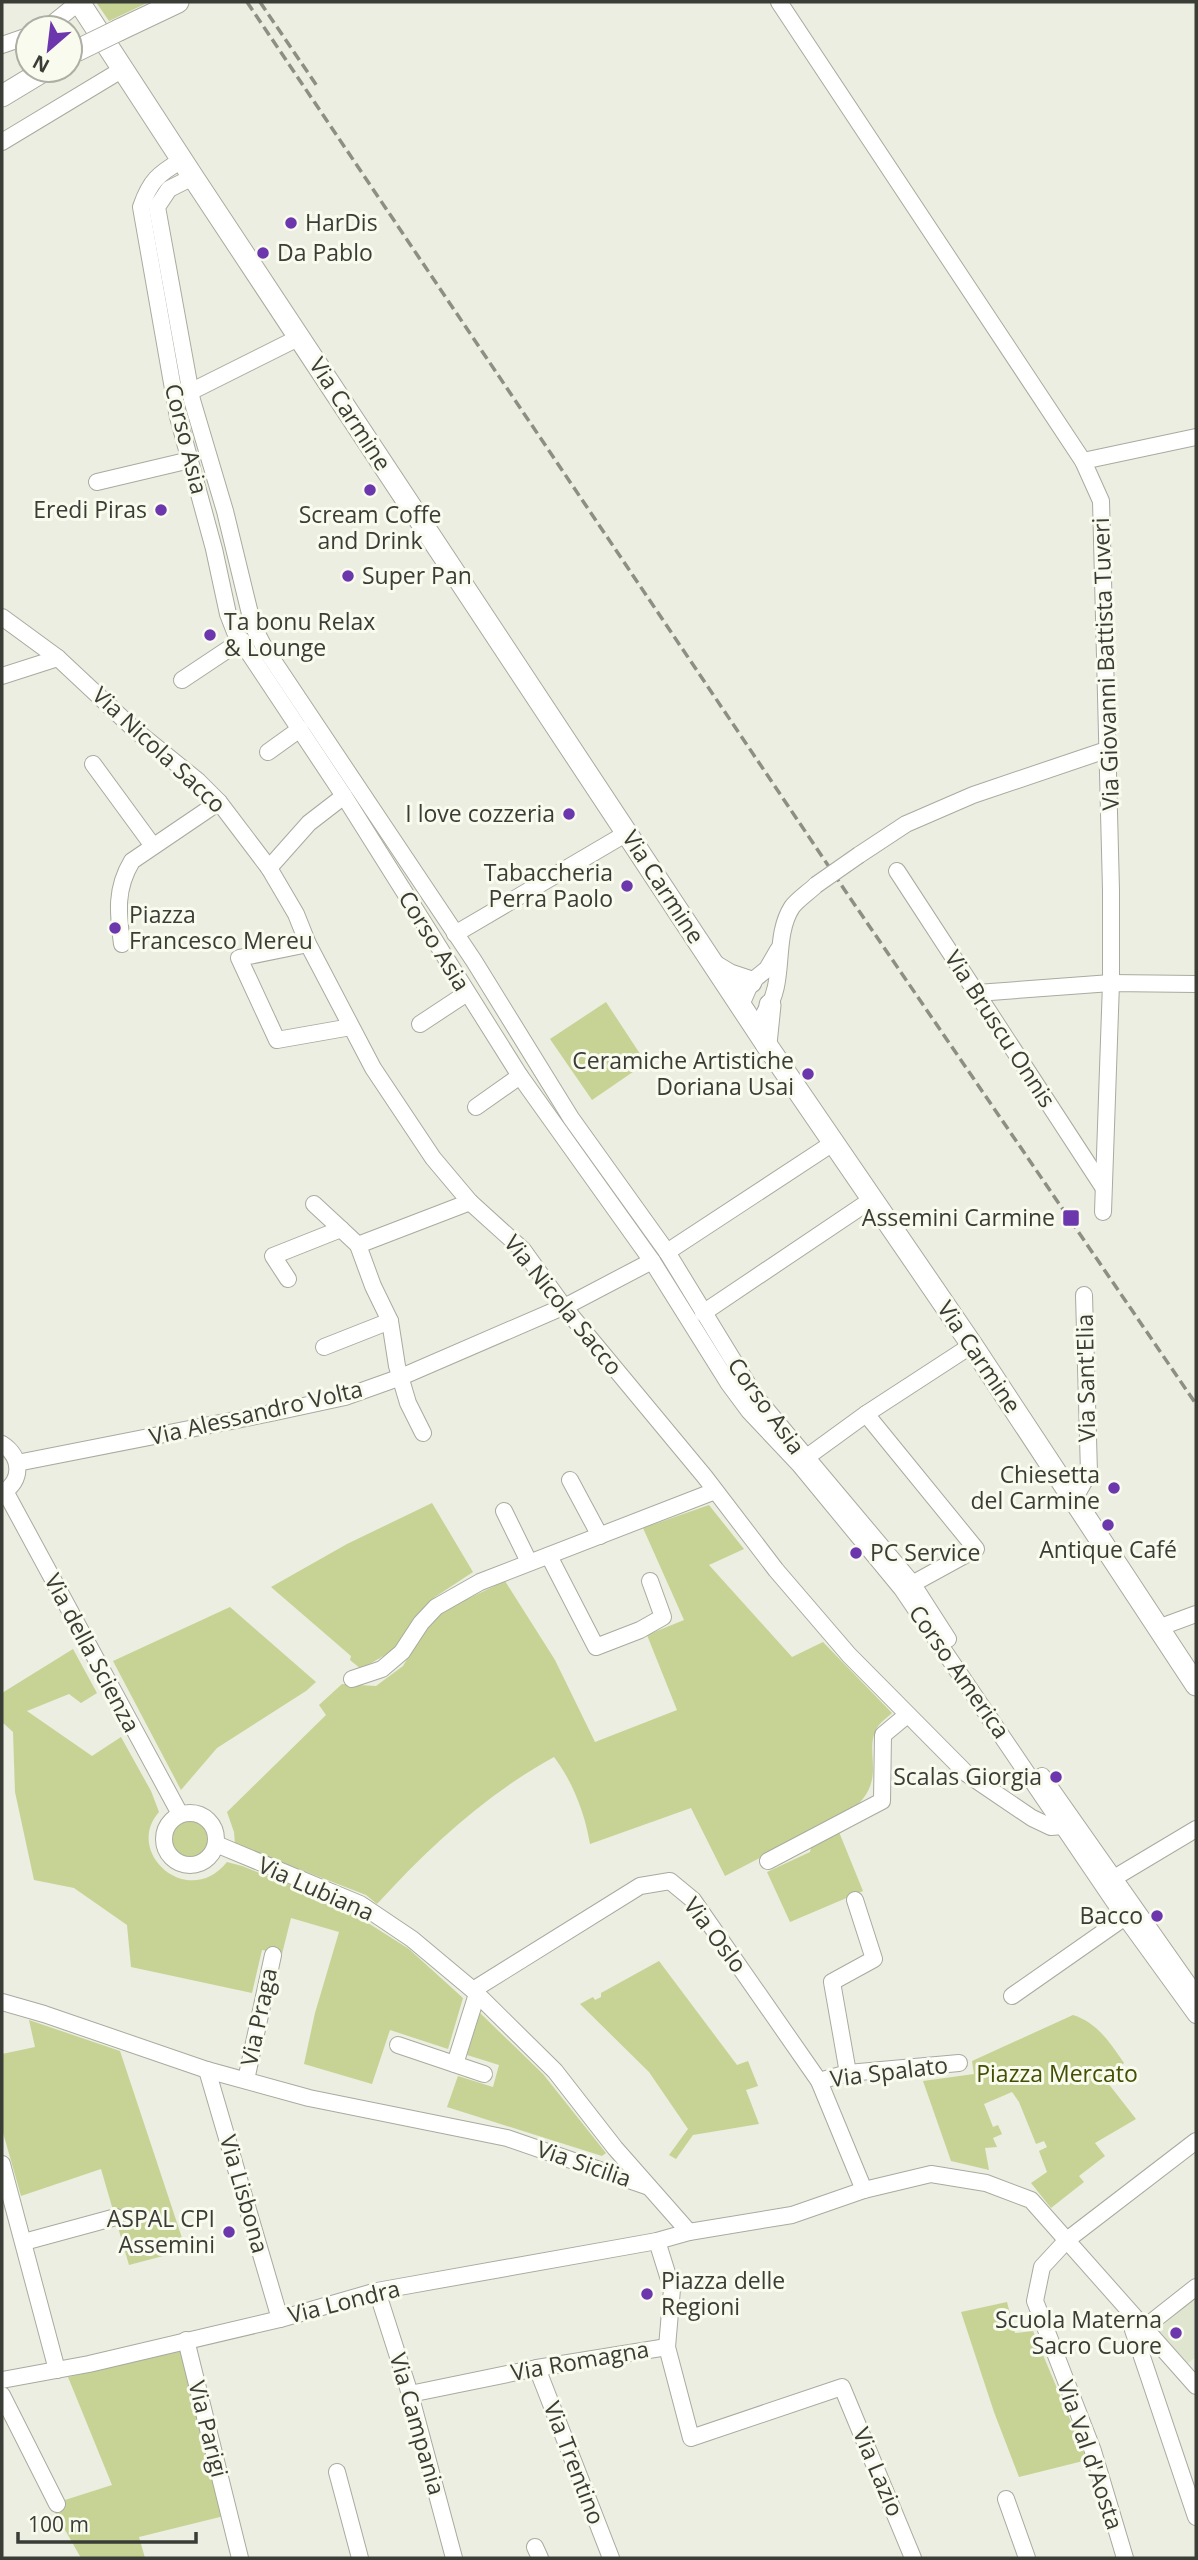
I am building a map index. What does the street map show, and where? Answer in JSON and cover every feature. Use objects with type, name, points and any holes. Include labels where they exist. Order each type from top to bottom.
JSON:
[{"type":"main road","name":"Via Carmine","points":[[79,2],[766,1044],[972,1345],[1196,1685]]},
{"type":"main road","points":[[84,48],[178,2]]},
{"type":"main road","points":[[2,96],[22,84]]},
{"type":"main road","points":[[714,965],[730,975],[751,982]]},
{"type":"main road","points":[[766,1044],[770,1005]]},
{"type":"street","points":[[64,14],[79,2]]},
{"type":"street","name":"Via Giovanni Battista Tuveri","points":[[779,2],[1083,461],[1101,501],[1109,749],[1111,984],[1103,1212]]},
{"type":"street","points":[[2,142],[128,78]]},
{"type":"street","name":"Corso Asia","points":[[187,169],[169,188],[157,207],[190,392],[253,626],[264,647],[455,934],[571,1118],[667,1252],[755,1396],[803,1461]]},
{"type":"street","name":"Corso Asia","points":[[187,169],[166,170],[148,186],[141,207],[178,416],[214,549],[228,614],[520,1076],[652,1261],[729,1384],[749,1411],[803,1461]]},
{"type":"street","points":[[190,392],[300,337]]},
{"type":"street","points":[[1083,461],[1196,437]]},
{"type":"street","points":[[97,482],[190,460]]},
{"type":"street","points":[[214,549],[233,545]]},
{"type":"street","name":"Via Nicola Sacco","points":[[2,617],[58,658],[135,730],[198,781],[219,802],[270,867],[373,1068],[433,1158],[470,1202],[523,1250],[564,1307],[776,1570],[849,1655],[967,1774],[1032,1818],[1051,1827],[1068,1822]]},
{"type":"street","points":[[182,680],[242,640]]},
{"type":"street","points":[[2,676],[58,658]]},
{"type":"street","points":[[268,752],[300,729]]},
{"type":"street","points":[[782,945],[767,970],[751,982],[746,1012],[765,1012],[770,1005],[779,970],[784,930],[792,908],[816,884],[906,824],[973,795],[1109,749]]},
{"type":"street","points":[[93,764],[153,846]]},
{"type":"street","points":[[270,867],[309,823],[344,796]]},
{"type":"street","points":[[122,944],[118,915],[120,884],[132,861],[219,802]]},
{"type":"street","points":[[455,934],[627,833]]},
{"type":"street","name":"Via Bruscu Onnis","points":[[897,871],[1103,1187]]},
{"type":"street","points":[[308,944],[239,958],[277,1040],[351,1027]]},
{"type":"street","points":[[977,993],[1111,984],[1196,984]]},
{"type":"street","points":[[420,1024],[467,993]]},
{"type":"street","points":[[476,1107],[520,1076]]},
{"type":"street","points":[[667,1252],[833,1143]]},
{"type":"street","points":[[704,1313],[871,1200]]},
{"type":"street","points":[[358,1245],[470,1202]]},
{"type":"street","points":[[314,1204],[358,1245],[390,1321],[408,1403],[423,1433]]},
{"type":"street","points":[[288,1279],[274,1256],[341,1229]]},
{"type":"street","name":"Via Alessandro Volta","points":[[18,1463],[345,1396],[401,1377],[564,1307],[652,1261]]},
{"type":"street","name":"Via Sant'Elia","points":[[1074,1499],[1088,1473],[1084,1295]]},
{"type":"street","points":[[324,1347],[390,1321]]},
{"type":"street","points":[[803,1461],[866,1415],[972,1345]]},
{"type":"street","points":[[866,1415],[976,1549],[907,1586]]},
{"type":"street","points":[[2,1444],[18,1463],[16,1479],[3,1492]]},
{"type":"street","name":"Corso America","points":[[803,1461],[907,1586],[1068,1822],[1125,1917],[1196,2015]]},
{"type":"street","points":[[570,1480],[600,1536]]},
{"type":"street","points":[[352,1679],[382,1669],[402,1652],[421,1623],[436,1608],[480,1582],[715,1491]]},
{"type":"street","name":"Via della Scienza","points":[[3,1492],[180,1814]]},
{"type":"street","points":[[504,1511],[529,1563]]},
{"type":"street","points":[[548,1556],[596,1647],[640,1630],[663,1617],[650,1581]]},
{"type":"street","points":[[1158,1628],[1196,1614]]},
{"type":"street","points":[[768,1861],[883,1801],[883,1735],[907,1715]]},
{"type":"street","points":[[196,1813],[204,1816],[214,1828],[216,1844],[207,1859],[199,1864],[181,1863],[167,1852],[164,1835],[167,1826],[180,1814],[196,1813]]},
{"type":"street","name":"Corso America","points":[[1068,1822],[1114,1878],[1196,1995]]},
{"type":"street","points":[[1114,1878],[1196,1829]]},
{"type":"street","name":"Via Lubiana","points":[[216,1844],[360,1904],[412,1939],[475,1992],[555,2071],[649,2187]]},
{"type":"street","name":"Via Oslo","points":[[475,1992],[640,1886],[670,1881],[693,1900],[819,2081],[864,2190]]},
{"type":"street","points":[[848,2073],[831,1982],[874,1959],[855,1900]]},
{"type":"street","points":[[1012,1996],[1125,1917]]},
{"type":"street","name":"Via Praga","points":[[246,2080],[273,1955]]},
{"type":"street","points":[[454,2064],[475,1992]]},
{"type":"street","name":"Via Sicilia","points":[[2,2002],[208,2070],[309,2098],[507,2138],[603,2170],[649,2187],[689,2232]]},
{"type":"street","points":[[398,2045],[484,2074]]},
{"type":"street","name":"Via Spalato","points":[[819,2081],[848,2073],[959,2063]]},
{"type":"street","name":"Via Lisbona","points":[[208,2070],[280,2319]]},
{"type":"street","name":"Via Val d'Aosta","points":[[1125,2558],[1093,2451],[1035,2301],[1042,2267],[1067,2240],[1196,2141]]},
{"type":"street","points":[[603,2170],[615,2148]]},
{"type":"street","points":[[3,2172],[24,2242],[32,2298],[57,2370]]},
{"type":"street","points":[[689,2232],[792,2215],[864,2190],[931,2174],[986,2183],[1031,2200],[1196,2386]]},
{"type":"street","points":[[24,2242],[116,2217]]},
{"type":"street","name":"Via Londra","points":[[2,2380],[280,2319],[377,2291],[657,2241],[689,2232]]},
{"type":"street","points":[[657,2241],[672,2289],[667,2347]]},
{"type":"street","points":[[1196,2287],[1133,2330],[1196,2517]]},
{"type":"street","name":"Via Campania","points":[[377,2291],[410,2394],[454,2558]]},
{"type":"street","name":"Via Parigi","points":[[186,2340],[240,2558]]},
{"type":"street","name":"Via Romagna","points":[[410,2394],[537,2368],[667,2347],[691,2438],[842,2387]]},
{"type":"street","name":"Via Trentino","points":[[537,2368],[611,2558]]},
{"type":"street","name":"Via Lazio","points":[[842,2387],[913,2558]]},
{"type":"street","points":[[2,2395],[57,2504]]},
{"type":"street","points":[[337,2472],[360,2558]]},
{"type":"street","points":[[1006,2499],[1027,2558]]},
{"type":"shaded area","name":"Scuola Materna Sacro Cuore","points":[[1196,2298],[1196,2357],[1184,2366],[1156,2331]]},
{"type":"green space","points":[[96,2],[149,2],[109,21]]},
{"type":"green space","points":[[606,1002],[646,1063],[592,1100],[550,1039]]},
{"type":"green space","points":[[432,1503],[473,1572],[435,1597],[392,1651],[361,1669],[350,1660],[351,1656],[271,1587],[347,1544]]},
{"type":"green space","points":[[709,1505],[744,1549],[709,1565],[792,1657],[823,1642],[892,1713],[879,1725],[874,1735],[869,1789],[849,1812],[725,1876],[691,1808],[590,1844],[577,1799],[554,1757],[505,1788],[460,1823],[417,1862],[377,1904],[366,1895],[235,1844],[227,1812],[326,1715],[319,1705],[342,1684],[376,1686],[403,1666],[429,1622],[442,1611],[505,1581],[555,1660],[595,1742],[677,1710],[647,1635],[684,1620],[643,1528]]},
{"type":"green space","points":[[230,1607],[316,1682],[217,1748],[181,1790],[113,1661]]},
{"type":"green space","points":[[73,1649],[97,1693],[81,1703],[69,1694],[27,1711],[92,1756],[121,1737],[151,1791],[159,1812],[150,1828],[149,1844],[155,1858],[165,1870],[179,1878],[195,1880],[212,1875],[227,1862],[335,1902],[409,1949],[463,1998],[448,2049],[390,2030],[372,2084],[304,2064],[315,2013],[339,1932],[291,1918],[282,1954],[262,1950],[252,1993],[131,1967],[127,1925],[74,1888],[34,1880],[15,1792],[13,1732],[2,1722],[2,1693]]},
{"type":"green space","points":[[191,1819],[204,1825],[210,1838],[204,1851],[191,1857],[178,1851],[172,1838],[178,1825]]},
{"type":"green space","points":[[839,1832],[863,1891],[790,1922],[767,1872],[810,1852],[812,1844]]},
{"type":"green space","points":[[659,1961],[737,2065],[748,2061],[758,2086],[746,2090],[759,2124],[693,2135],[676,2159],[669,2155],[688,2129],[649,2072],[580,2004],[593,1997],[595,2000],[601,1997],[601,1993]]},
{"type":"green space","points":[[480,2013],[543,2074],[606,2153],[602,2156],[447,2107],[458,2076],[493,2087],[499,2065],[467,2055]]},
{"type":"green space","name":"Piazza Mercato","points":[[1073,2015],[1096,2028],[1124,2063],[1104,2078],[1136,2119],[1095,2143],[1105,2156],[1079,2176],[1084,2182],[1051,2208],[1031,2183],[1047,2172],[1039,2151],[1047,2147],[1044,2141],[1036,2144],[1019,2102],[1012,2092],[984,2104],[993,2127],[998,2125],[1002,2134],[993,2138],[997,2147],[985,2148],[989,2170],[951,2161],[923,2081],[974,2074],[972,2061]]},
{"type":"green space","points":[[29,2020],[120,2051],[186,2250],[129,2265],[101,2169],[21,2196],[2,2129],[2,2054],[35,2047]]},
{"type":"green space","points":[[1007,2302],[1015,2333],[1033,2331],[1087,2460],[1019,2477],[961,2312]]},
{"type":"green space","points":[[183,2351],[224,2516],[139,2537],[145,2558],[81,2558],[52,2507],[112,2485],[68,2377]]},
{"type":"railway","points":[[247,2],[846,892],[1196,1404]]},
{"type":"railway","points":[[260,2],[317,86]]},
{"type":"place","name":"HarDis","points":[[291,223]]},
{"type":"place","name":"Da Pablo","points":[[263,253]]},
{"type":"place","name":"Scream Coffe and Drink","points":[[370,490]]},
{"type":"place","name":"Eredi Piras","points":[[161,510]]},
{"type":"place","name":"Super Pan","points":[[348,576]]},
{"type":"place","name":"Ta bonu Relax & Lounge","points":[[210,635]]},
{"type":"place","name":"I love cozzeria","points":[[569,814]]},
{"type":"place","name":"Tabaccheria Perra Paolo","points":[[627,886]]},
{"type":"place","name":"Piazza Francesco Mereu","points":[[115,928]]},
{"type":"place","name":"Ceramiche Artistiche Doriana Usai","points":[[808,1074]]},
{"type":"place","name":"Assemini Carmine","points":[[1071,1218]]},
{"type":"place","name":"Chiesetta del Carmine","points":[[1114,1488]]},
{"type":"place","name":"Antique Café","points":[[1108,1525]]},
{"type":"place","name":"PC Service","points":[[856,1553]]},
{"type":"place","name":"Scalas Giorgia","points":[[1056,1777]]},
{"type":"place","name":"Bacco","points":[[1157,1916]]},
{"type":"place","name":"ASPAL CPI Assemini","points":[[229,2232]]},
{"type":"place","name":"Piazza delle Regioni","points":[[647,2294]]},
{"type":"place","name":"Scuola Materna Sacro Cuore","points":[[1176,2333]]}]
